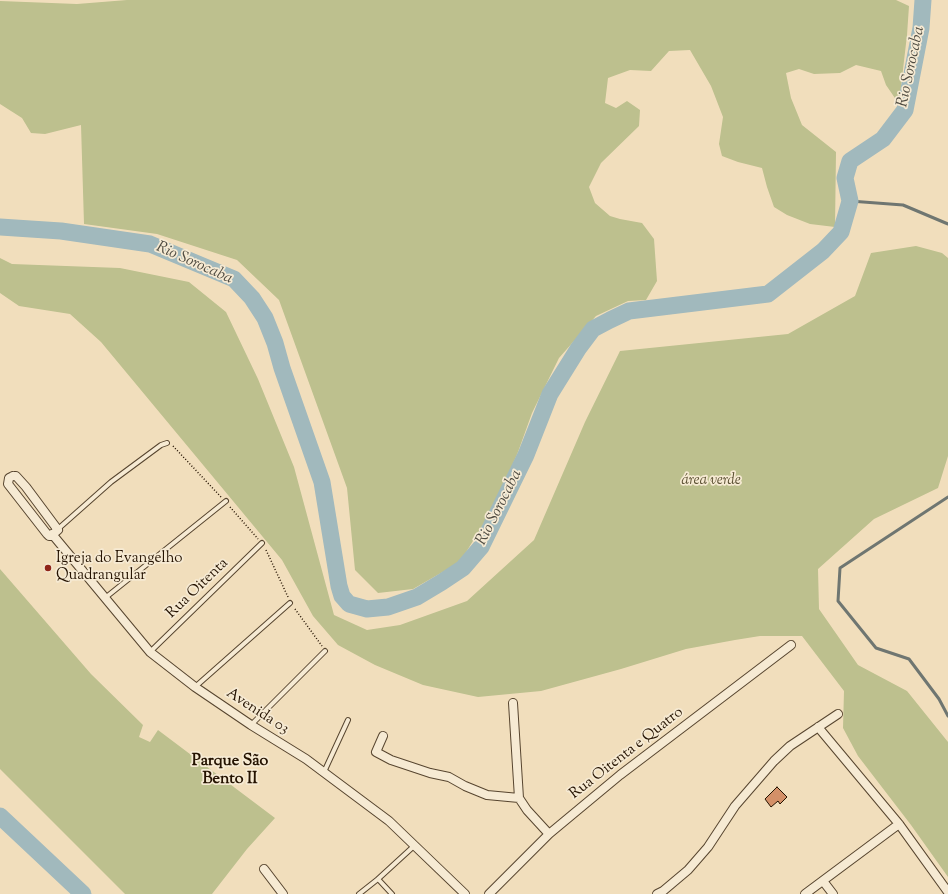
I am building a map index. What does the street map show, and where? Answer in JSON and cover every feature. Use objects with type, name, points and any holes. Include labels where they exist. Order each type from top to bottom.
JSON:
[{"type":"street","points":[[16,476],[55,532],[48,536],[15,495],[8,484],[9,478],[16,476]]},
{"type":"street","name":"Avenida 03","points":[[55,532],[105,598],[150,652],[195,687],[251,725],[306,759],[389,821],[465,894]]},
{"type":"street","name":"Rua Oitenta e Quatro","points":[[489,894],[549,834],[620,775],[791,645]]},
{"type":"street","points":[[513,703],[519,798],[527,810],[549,834]]},
{"type":"street","points":[[657,894],[688,870],[708,847],[735,806],[774,761],[790,746],[838,714]]},
{"type":"street","points":[[818,727],[899,824],[948,892]]},
{"type":"street","points":[[383,736],[376,752],[391,760],[430,773],[449,777],[465,786],[487,795],[519,798]]},
{"type":"street","points":[[805,894],[899,824]]},
{"type":"street","points":[[264,869],[283,894]]},
{"type":"street","points":[[823,881],[833,894]]},
{"type":"lane","points":[[55,532],[111,482],[162,445],[167,444]]},
{"type":"lane","points":[[105,598],[226,502]]},
{"type":"lane","name":"Rua Oitenta","points":[[150,652],[262,543]]},
{"type":"lane","points":[[195,687],[290,603]]},
{"type":"lane","points":[[251,725],[325,651]]},
{"type":"lane","points":[[324,772],[348,720]]},
{"type":"lane","points":[[359,894],[414,846]]},
{"type":"lane","points":[[378,878],[392,894]]},
{"type":"green space","points":[[127,0],[896,0],[909,6],[899,104],[886,85],[881,71],[856,65],[840,73],[814,74],[799,69],[786,73],[791,98],[802,125],[836,152],[835,227],[810,224],[787,215],[774,207],[762,168],[722,156],[719,144],[723,117],[711,86],[690,50],[669,51],[651,71],[630,70],[608,78],[605,103],[616,108],[627,101],[640,110],[639,126],[601,163],[589,187],[595,203],[610,216],[642,223],[654,239],[657,281],[646,300],[628,301],[596,316],[559,358],[532,413],[518,452],[495,505],[460,562],[413,589],[378,593],[355,570],[347,488],[279,300],[237,260],[157,234],[84,224],[81,125],[45,134],[31,133],[22,118],[0,104],[0,1],[77,4]]},
{"type":"green space","name":"área verde","points":[[916,246],[942,253],[948,258],[948,456],[938,488],[874,519],[818,569],[819,609],[858,665],[907,691],[948,742],[948,877],[911,825],[858,756],[843,728],[844,691],[802,636],[760,636],[686,649],[541,691],[478,697],[423,685],[375,665],[338,645],[313,616],[282,560],[101,342],[70,314],[19,306],[0,293],[0,258],[12,264],[120,268],[189,282],[226,312],[258,379],[294,467],[334,615],[367,630],[400,625],[467,601],[534,540],[585,422],[620,351],[788,334],[855,296],[871,253]]},
{"type":"green space","points":[[0,569],[91,674],[143,725],[139,737],[150,742],[158,730],[275,818],[247,849],[212,894],[125,894],[0,769]]},
{"type":"building","points":[[777,787],[787,797],[780,804],[778,801],[771,807],[765,799]]},
{"type":"waterway","name":"Rio Sorocaba","points":[[0,227],[61,231],[150,244],[234,279],[252,298],[265,318],[275,343],[282,368],[322,482],[339,586],[342,596],[349,604],[367,609],[388,607],[417,597],[442,582],[463,568],[481,547],[526,455],[550,394],[578,349],[593,329],[629,311],[768,294],[823,251],[841,232],[850,201],[845,178],[850,161],[883,139],[905,110],[921,28],[923,0]]},
{"type":"waterway","points":[[850,201],[903,205],[948,224]]},
{"type":"waterway","points":[[948,497],[840,568],[838,601],[876,648],[909,659],[939,699],[948,716]]},
{"type":"waterway","name":"Rio Sorocaba","points":[[0,816],[83,894]]},
{"type":"place","name":"Igreja do Evangelho Quadrangular","points":[[48,568]]},
{"type":"district","name":"Parque São Bento II","points":[[230,771]]}]
